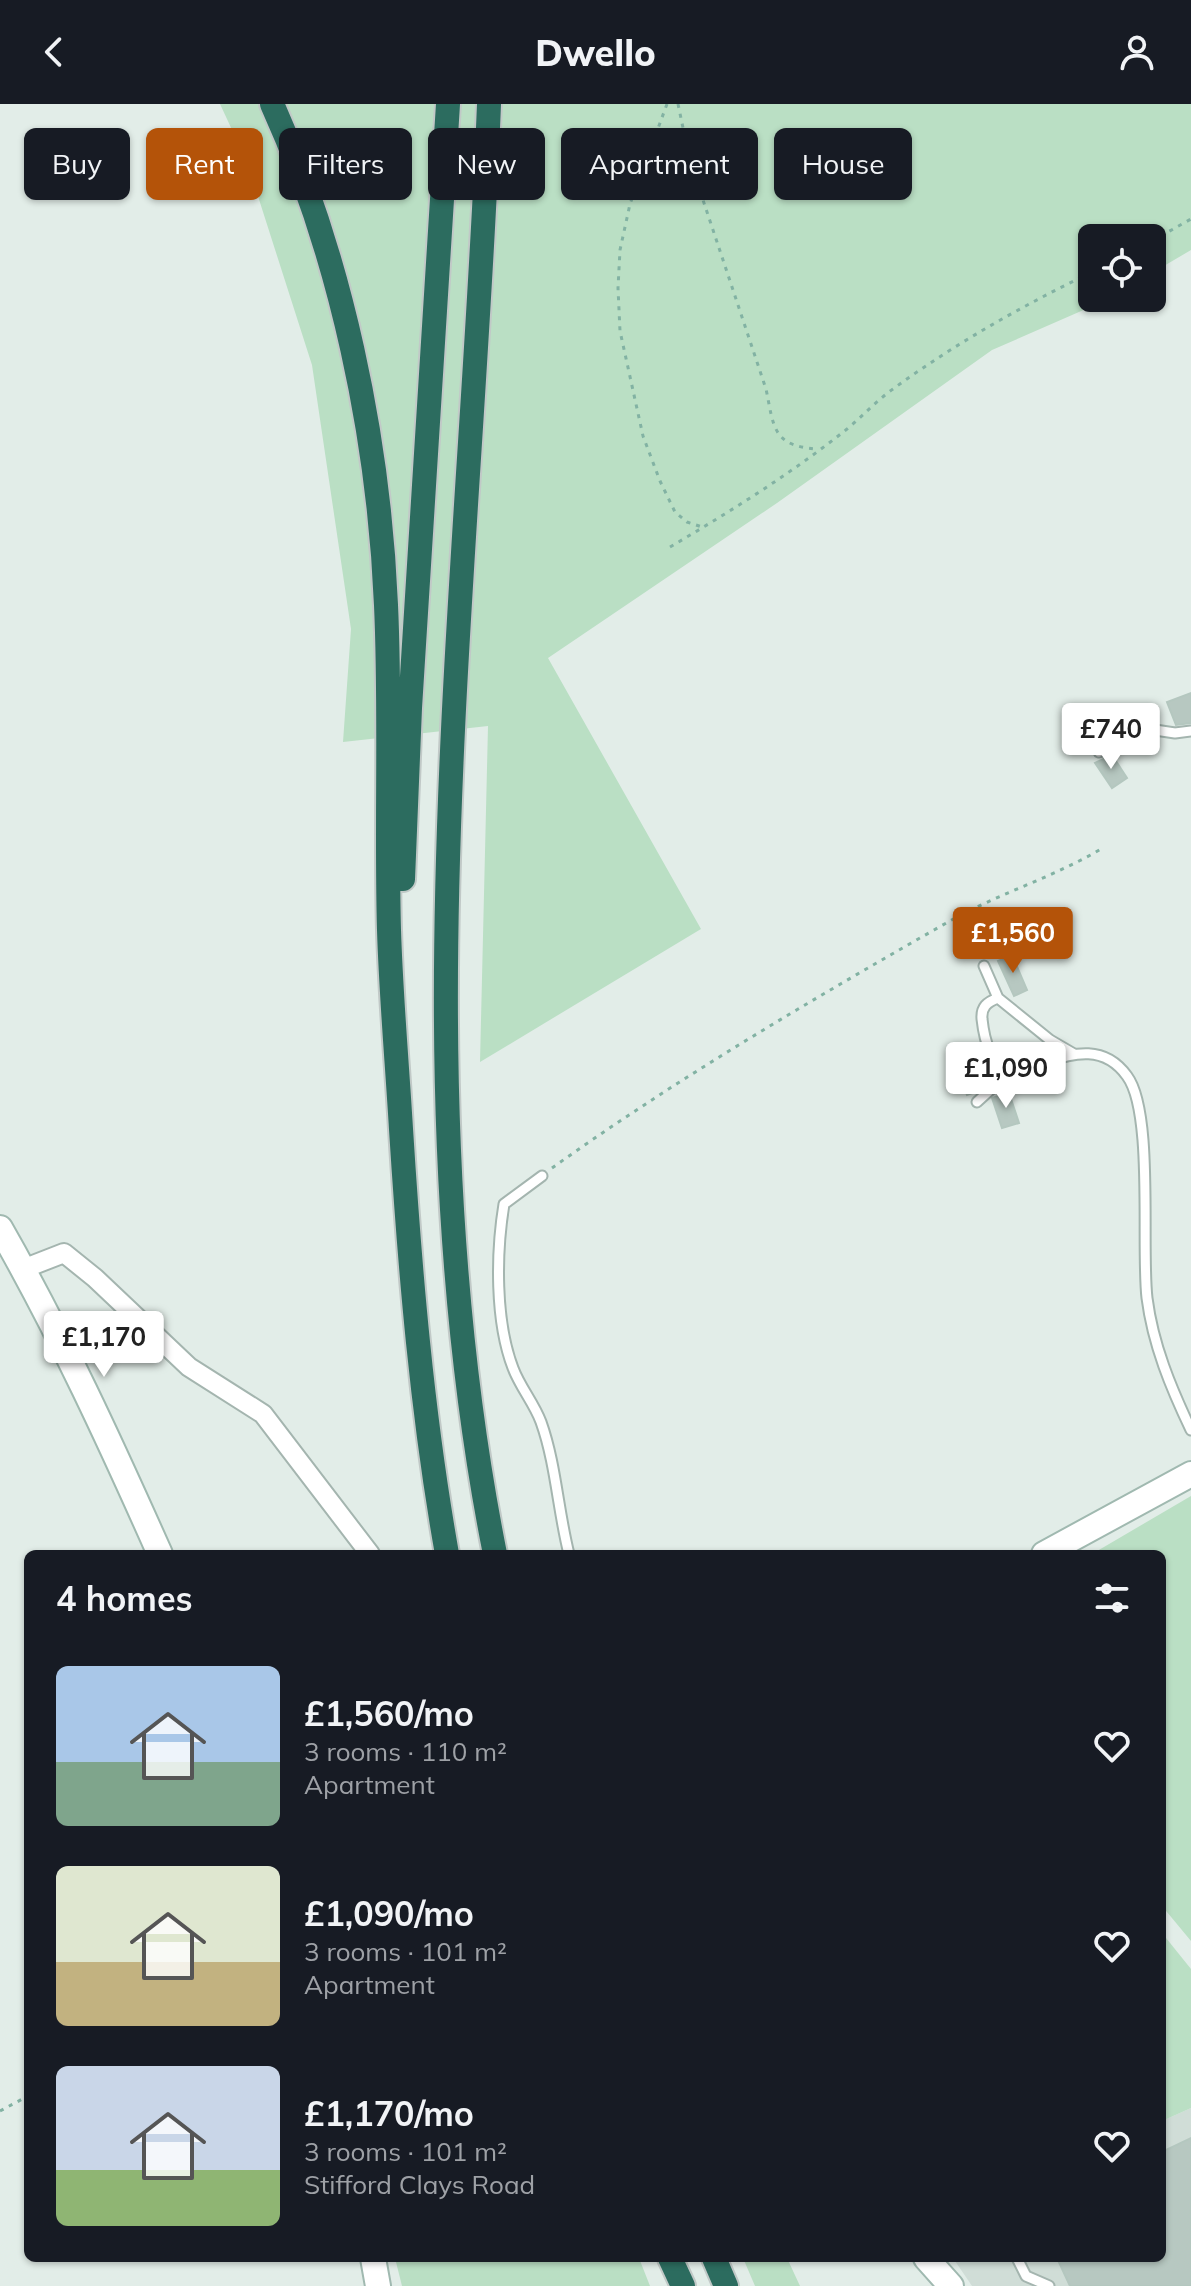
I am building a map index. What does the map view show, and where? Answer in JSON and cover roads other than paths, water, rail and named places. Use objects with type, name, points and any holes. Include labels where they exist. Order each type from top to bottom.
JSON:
[{"type":"highway","points":[[272,104],[293,150],[323,244],[358,377],[371,459],[386,605],[389,933],[401,1133],[413,1289],[446,1550]]},
{"type":"highway","points":[[401,1133],[405,798],[448,104]]},
{"type":"highway","points":[[490,111],[450,776],[445,994],[454,1255],[473,1418],[494,1550]]},
{"type":"highway","points":[[672,2262],[683,2286]]},
{"type":"highway","points":[[716,2262],[726,2286]]},
{"type":"street","points":[[0,1228],[125,1474],[158,1550]]},
{"type":"street","points":[[23,1269],[64,1253],[95,1278],[189,1367],[263,1414],[367,1550]]},
{"type":"street","points":[[1051,1550],[1191,1474]]},
{"type":"street","points":[[374,2262],[378,2286]]},
{"type":"street","points":[[930,2262],[951,2286]]},
{"type":"lane","points":[[1099,752],[1155,730],[1175,733],[1191,731]]},
{"type":"lane","points":[[984,966],[998,998],[1050,1040],[1074,1054]]},
{"type":"lane","points":[[998,998],[988,1001],[982,1009],[982,1020],[995,1060],[1011,1071]]},
{"type":"lane","points":[[977,1102],[1011,1071],[1074,1054],[1096,1055],[1117,1065],[1132,1083],[1138,1097],[1147,1297],[1154,1338],[1191,1430]]},
{"type":"lane","points":[[542,1176],[504,1204],[498,1240],[502,1316],[512,1367],[540,1421],[550,1453],[568,1550]]},
{"type":"lane","points":[[1019,2262],[1026,2276],[1049,2286]]}]
